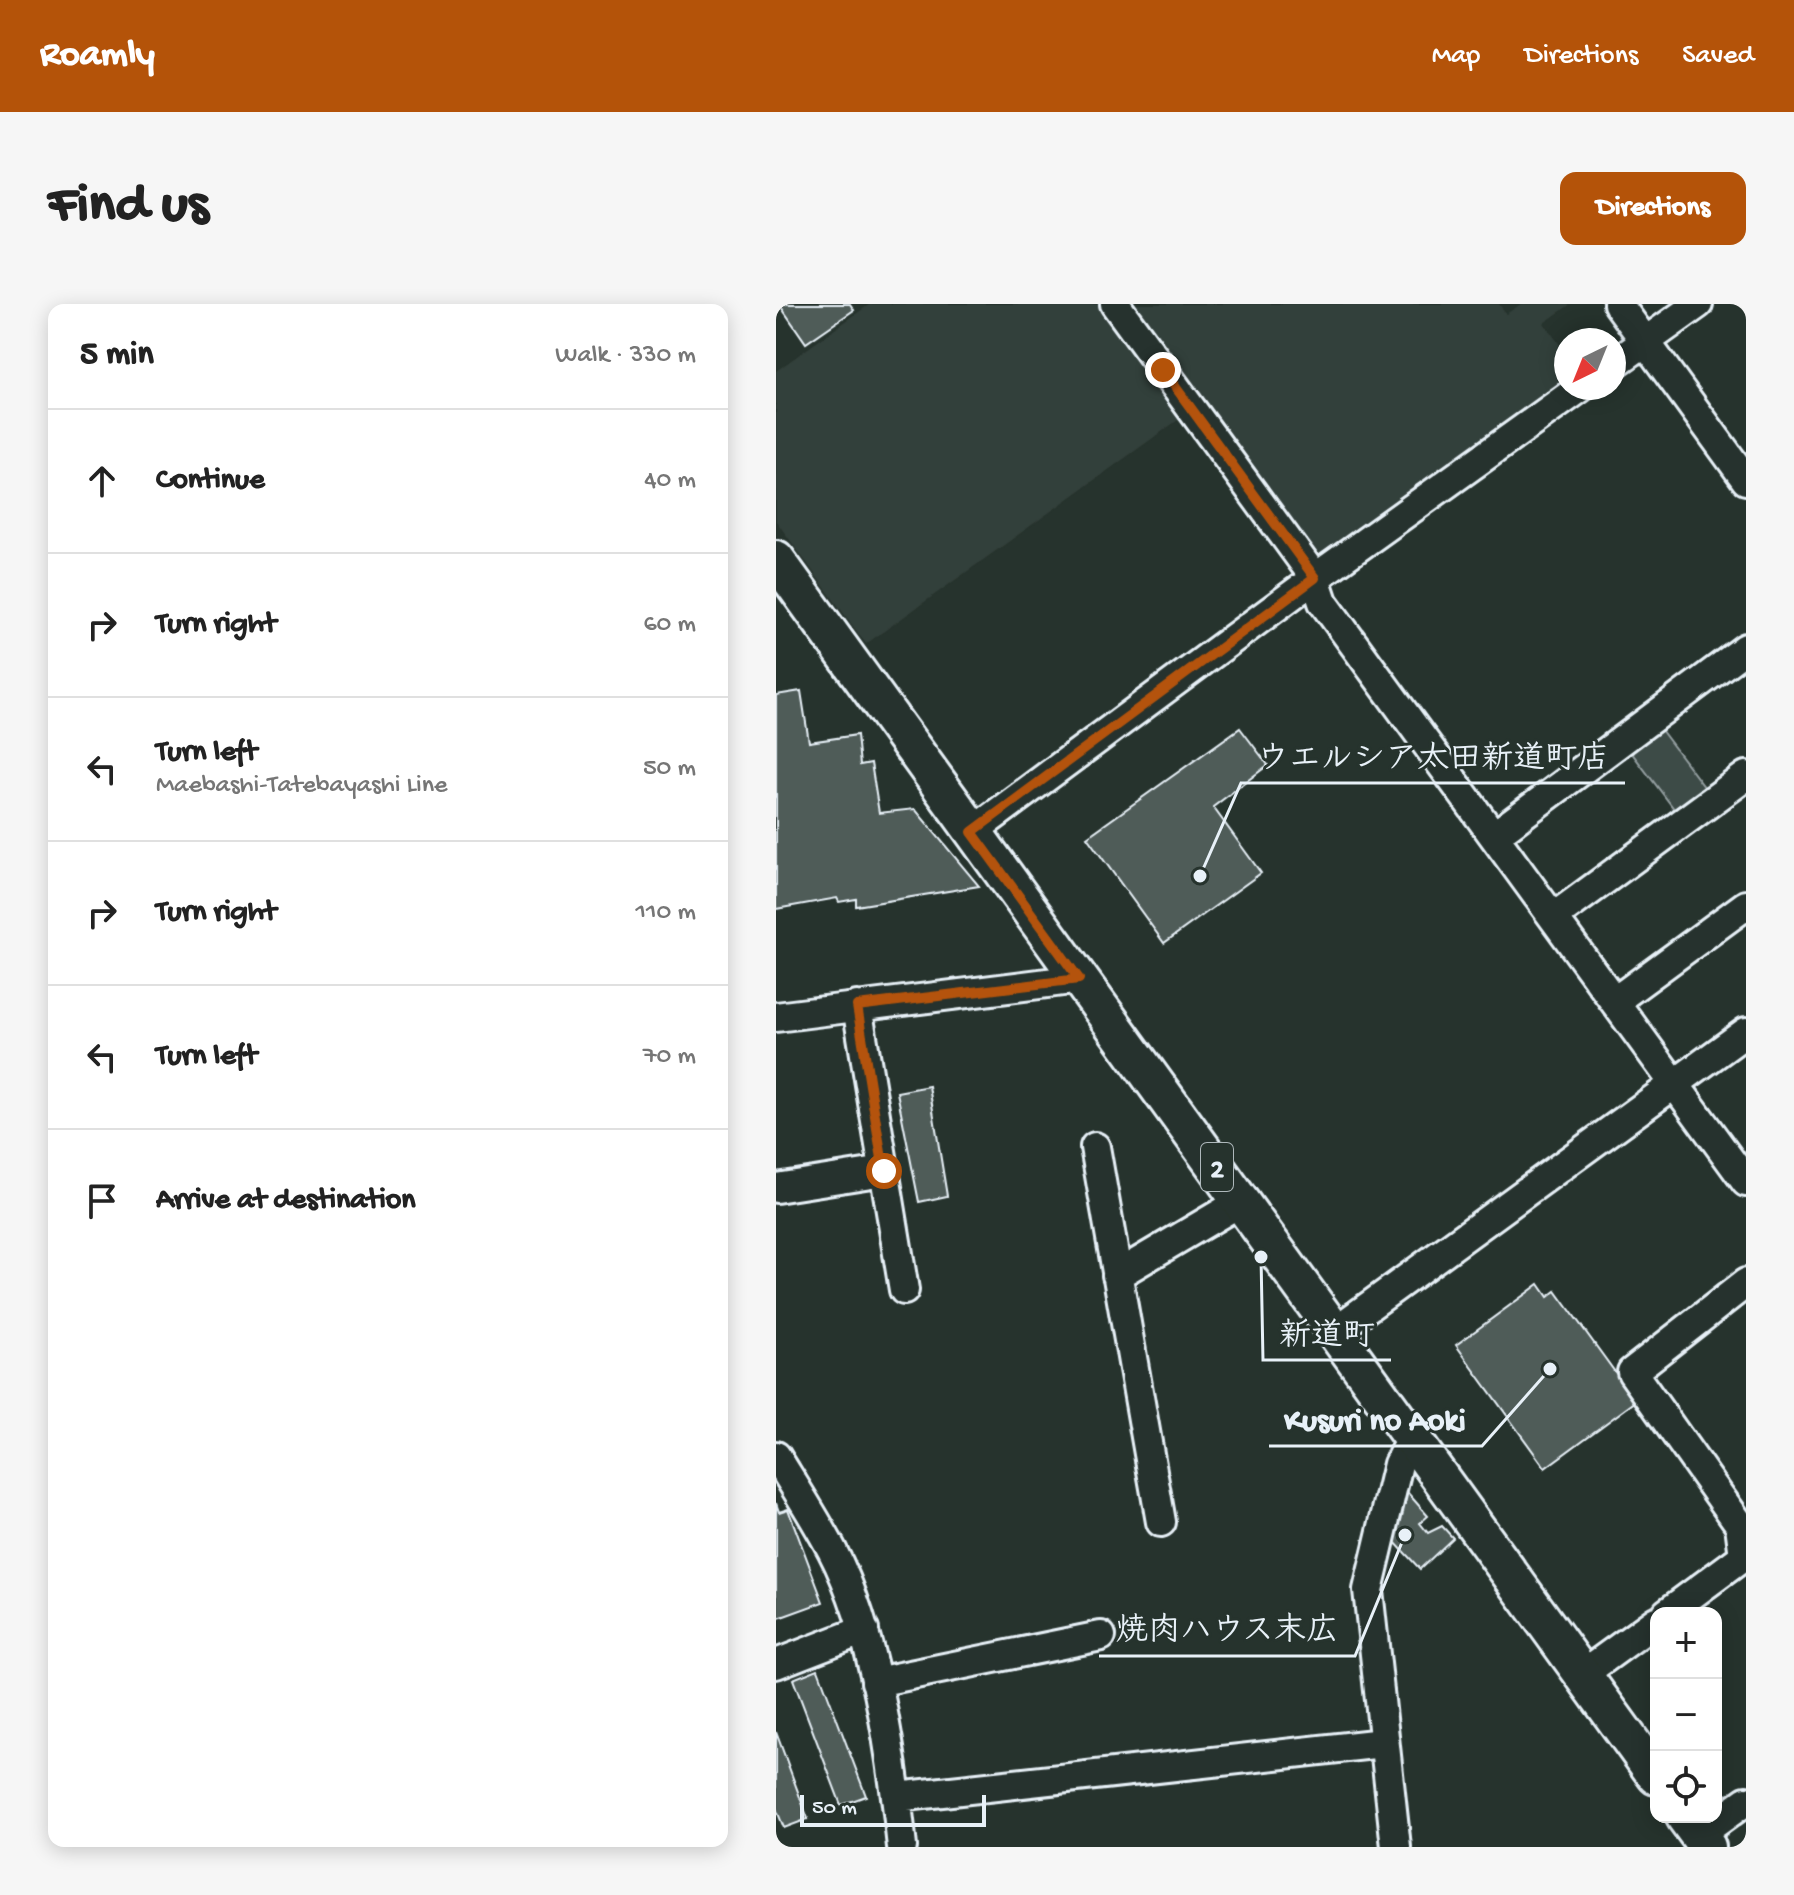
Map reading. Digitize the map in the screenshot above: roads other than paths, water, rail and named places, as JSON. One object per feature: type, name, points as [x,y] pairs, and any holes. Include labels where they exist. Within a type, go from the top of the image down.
[{"type":"main road","name":"2","points":[[776,559],[1650,1768]]},
{"type":"street","points":[[1115,304],[1315,578],[1323,602],[1746,1182]]},
{"type":"street","points":[[1618,304],[1746,480]]},
{"type":"street","points":[[1626,355],[1698,304]]},
{"type":"street","points":[[972,832],[1315,578],[1563,400]]},
{"type":"street","points":[[1495,835],[1746,648]]},
{"type":"street","points":[[1554,917],[1746,776]]},
{"type":"street","points":[[1615,1001],[1746,905]]},
{"type":"street","points":[[776,1017],[1079,979]]},
{"type":"street","points":[[857,1006],[904,1290]]},
{"type":"street","points":[[1335,1331],[1746,1032]]},
{"type":"street","points":[[1095,1147],[1161,1522]]},
{"type":"street","points":[[776,1188],[884,1171]]},
{"type":"street","points":[[1117,1275],[1242,1201]]},
{"type":"street","points":[[1675,1607],[1744,1556],[1740,1525],[1632,1372],[1746,1283]]},
{"type":"street","points":[[1396,1847],[1368,1590],[1398,1464],[1412,1437]]},
{"type":"street","points":[[776,1456],[834,1552],[864,1630],[897,1797],[902,1847]]},
{"type":"street","points":[[1583,1674],[1650,1625]]},
{"type":"street","points":[[776,1664],[864,1630]]},
{"type":"street","points":[[876,1682],[1101,1636]]},
{"type":"street","points":[[897,1797],[1383,1743]]},
{"type":"street","points":[[1697,1833],[1746,1801]]},
{"type":"place","name":"ウエルシア太田新道町店","points":[[1200,876]]},
{"type":"place","name":"新道町","points":[[1261,1257]]},
{"type":"place","name":"Kusuri no Aoki","points":[[1550,1369]]},
{"type":"place","name":"焼肉ハウス末広","points":[[1405,1535]]}]
